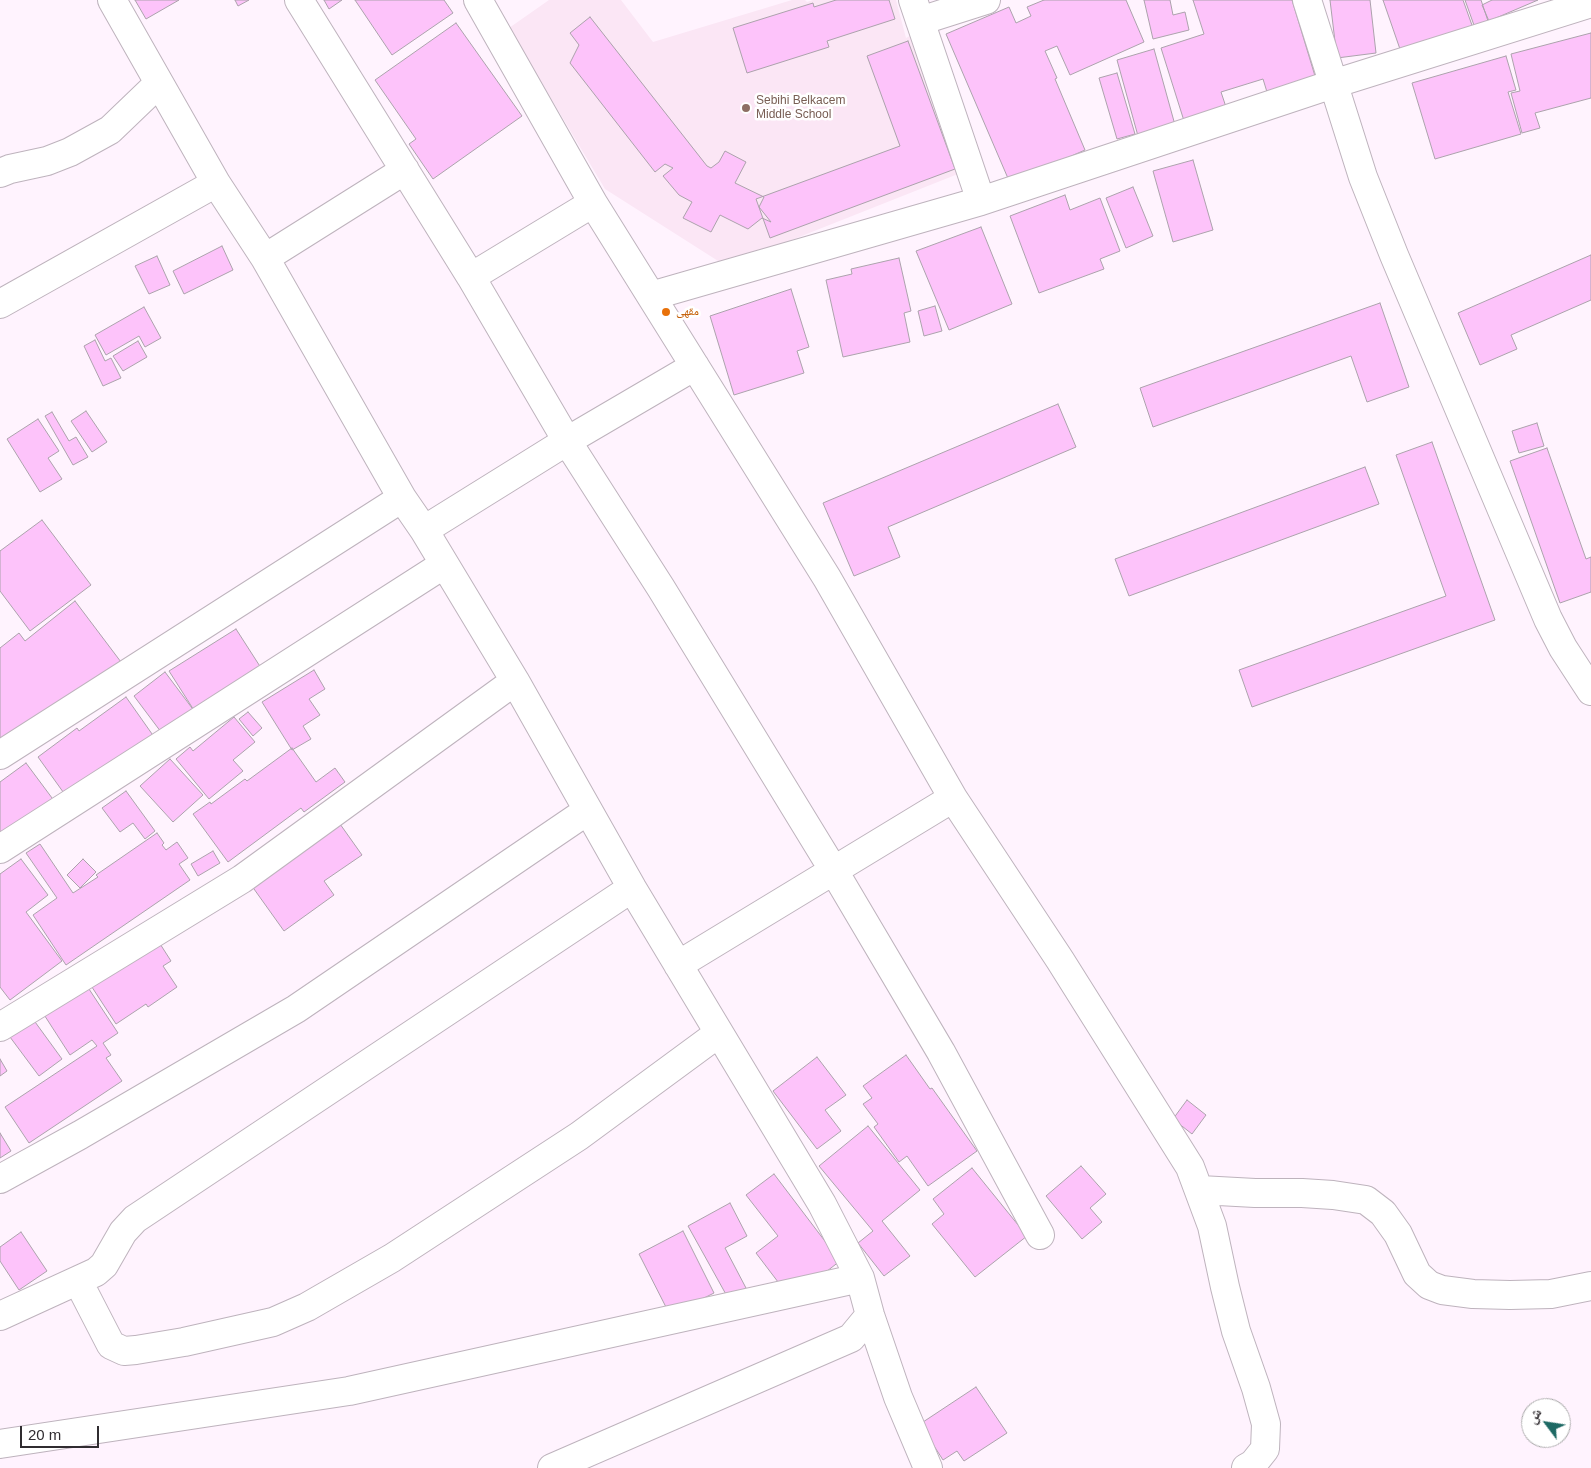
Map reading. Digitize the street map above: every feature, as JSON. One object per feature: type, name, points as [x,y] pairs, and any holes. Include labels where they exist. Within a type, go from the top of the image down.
[{"type":"street","points":[[112,0],[216,183],[264,258],[402,498],[424,530],[443,565],[515,682],[632,888],[822,1204],[860,1278],[870,1315],[898,1397],[928,1468]]},
{"type":"street","points":[[299,0],[405,170],[567,441],[661,588],[834,871],[941,1052],[1040,1235]]},
{"type":"street","points":[[478,0],[593,203],[827,578],[953,798],[1070,977],[1190,1167],[1212,1226],[1236,1331],[1256,1388],[1266,1424],[1265,1449],[1253,1464],[1246,1468]]},
{"type":"street","points":[[981,201],[916,10],[986,0]]},
{"type":"street","points":[[1307,0],[1363,178],[1548,619],[1563,648],[1591,691]]},
{"type":"street","points":[[651,296],[981,201],[1333,84],[1591,3]]},
{"type":"street","points":[[0,172],[47,161],[70,152],[110,130],[159,83]]},
{"type":"street","points":[[264,258],[405,170]]},
{"type":"street","points":[[0,304],[216,183]]},
{"type":"street","points":[[470,277],[593,203]]},
{"type":"street","points":[[424,530],[567,441],[695,366]]},
{"type":"street","points":[[0,755],[402,498]]},
{"type":"street","points":[[0,849],[443,565]]},
{"type":"street","points":[[0,1027],[242,879],[515,682]]},
{"type":"street","points":[[678,965],[953,798]]},
{"type":"street","points":[[0,1179],[80,1135],[296,1009],[587,810]]},
{"type":"street","points":[[0,1316],[96,1272],[104,1265],[123,1232],[135,1219],[632,888]]},
{"type":"street","points":[[78,1281],[111,1345],[124,1350],[136,1350],[194,1340],[273,1322],[307,1307],[392,1258],[579,1136],[719,1033]]},
{"type":"street","points":[[1200,1190],[1302,1193],[1366,1200],[1383,1213],[1398,1234],[1417,1274],[1428,1285],[1442,1290],[1510,1296],[1551,1294],[1591,1286]]},
{"type":"street","points":[[0,1444],[349,1390],[860,1278]]},
{"type":"street","points":[[552,1468],[586,1460],[851,1338],[870,1315]]},
{"type":"shaded area","name":"Sebihi Belkacem Middle School","points":[[549,0],[621,0],[653,42],[792,0],[805,0],[807,2],[813,0],[896,0],[906,38],[912,35],[958,174],[726,266],[605,189],[509,28]]},
{"type":"building","points":[[135,0],[179,0],[146,19]]},
{"type":"building","points":[[235,0],[249,0],[238,6]]},
{"type":"building","points":[[324,0],[342,0],[329,9]]},
{"type":"building","points":[[355,0],[444,0],[453,13],[392,55]]},
{"type":"building","points":[[836,0],[889,0],[895,19],[827,41],[829,47],[747,73],[733,28],[813,3],[814,7]]},
{"type":"building","points":[[1044,0],[1126,0],[1144,42],[1070,75],[1057,46],[1045,51],[1085,150],[1010,183],[946,34],[1009,7],[1016,23],[1031,16],[1027,7]]},
{"type":"building","points":[[1144,0],[1170,0],[1173,15],[1185,12],[1189,30],[1153,39]]},
{"type":"building","points":[[1193,0],[1292,0],[1315,76],[1267,92],[1263,79],[1221,92],[1227,110],[1185,124],[1161,48],[1204,34]]},
{"type":"building","points":[[1330,0],[1370,0],[1376,53],[1337,58]]},
{"type":"building","points":[[1383,0],[1463,0],[1473,28],[1401,52]]},
{"type":"building","points":[[1465,0],[1481,0],[1489,24],[1475,28]]},
{"type":"building","points":[[1492,0],[1538,0],[1489,21],[1482,5]]},
{"type":"building","points":[[590,17],[707,166],[711,168],[719,162],[725,151],[746,162],[735,183],[764,197],[759,207],[771,222],[762,218],[748,229],[720,215],[711,232],[683,218],[692,202],[679,195],[663,176],[673,168],[665,164],[655,172],[570,63],[579,45],[570,33]]},
{"type":"building","points":[[456,23],[522,116],[433,179],[409,144],[416,139],[375,80]]},
{"type":"building","points":[[1591,33],[1591,98],[1535,113],[1540,128],[1522,133],[1511,93],[1520,91],[1511,54]]},
{"type":"building","points":[[908,41],[955,169],[770,238],[756,199],[900,146],[867,56]]},
{"type":"building","points":[[1154,49],[1175,125],[1138,136],[1117,60]]},
{"type":"building","points":[[1506,56],[1516,90],[1508,92],[1521,134],[1435,159],[1412,83]]},
{"type":"building","points":[[1117,73],[1135,134],[1117,139],[1099,78]]},
{"type":"building","points":[[1193,160],[1213,230],[1173,242],[1153,171]]},
{"type":"building","points":[[1133,187],[1153,236],[1126,248],[1106,198]]},
{"type":"building","points":[[1065,195],[1070,210],[1100,198],[1120,251],[1100,259],[1104,269],[1039,293],[1010,216]]},
{"type":"building","points":[[981,227],[1012,304],[949,330],[916,251]]},
{"type":"building","points":[[222,246],[233,270],[184,294],[173,271]]},
{"type":"building","points":[[1591,255],[1591,300],[1511,335],[1517,349],[1480,365],[1458,313]]},
{"type":"building","points":[[157,256],[170,285],[149,294],[135,266]]},
{"type":"building","points":[[899,258],[911,311],[904,313],[910,342],[843,357],[826,280],[852,274],[851,269]]},
{"type":"building","points":[[791,289],[809,347],[797,351],[804,373],[734,395],[710,316]]},
{"type":"building","points":[[1380,303],[1409,387],[1367,402],[1351,356],[1153,427],[1140,388]]},
{"type":"building","points":[[935,306],[942,331],[924,336],[918,311]]},
{"type":"building","points":[[144,307],[161,338],[145,347],[139,336],[106,355],[95,335]]},
{"type":"building","points":[[95,340],[105,361],[111,358],[121,378],[103,386],[84,346]]},
{"type":"building","points":[[138,341],[147,357],[123,371],[113,356]]},
{"type":"building","points":[[1058,404],[1076,447],[888,527],[900,557],[854,576],[823,503]]},
{"type":"building","points":[[86,411],[107,442],[92,452],[71,421]]},
{"type":"building","points":[[52,412],[69,441],[76,437],[88,457],[73,465],[45,416]]},
{"type":"building","points":[[38,419],[59,451],[48,458],[62,479],[40,492],[7,439]]},
{"type":"building","points":[[1537,423],[1544,446],[1519,453],[1512,431]]},
{"type":"building","points":[[1432,442],[1495,620],[1252,707],[1239,670],[1446,596],[1396,455]]},
{"type":"building","points":[[1547,448],[1586,559],[1591,557],[1591,592],[1560,603],[1510,461]]},
{"type":"building","points":[[1365,467],[1379,504],[1129,596],[1115,559]]},
{"type":"building","points":[[42,520],[91,585],[30,631],[0,591],[0,551]]},
{"type":"building","points":[[75,601],[121,662],[0,745],[0,648],[19,633],[25,641]]},
{"type":"building","points":[[236,629],[263,671],[197,715],[169,671]]},
{"type":"building","points":[[314,670],[325,689],[309,699],[320,715],[303,726],[311,739],[292,750],[262,702]]},
{"type":"building","points":[[165,672],[195,712],[164,736],[134,696]]},
{"type":"building","points":[[126,697],[157,741],[71,803],[38,757],[77,728],[79,731]]},
{"type":"building","points":[[248,712],[262,728],[253,736],[239,719]]},
{"type":"building","points":[[234,717],[255,742],[233,760],[243,771],[209,799],[176,759],[190,747],[193,751]]},
{"type":"building","points":[[292,748],[316,782],[335,768],[345,782],[304,812],[301,808],[228,862],[193,814],[210,802],[211,804],[245,779],[247,781]]},
{"type":"building","points":[[170,759],[203,795],[173,822],[140,786]]},
{"type":"building","points":[[26,763],[58,806],[0,841],[0,782]]},
{"type":"building","points":[[126,791],[155,831],[145,839],[133,823],[120,832],[102,808]]},
{"type":"building","points":[[340,824],[362,855],[324,881],[334,895],[284,931],[249,882]]},
{"type":"building","points":[[157,833],[164,843],[162,845],[166,850],[177,842],[188,858],[179,864],[190,880],[66,965],[33,915],[57,898],[26,853],[40,844],[73,893],[98,877],[96,875]]},
{"type":"building","points":[[213,851],[220,863],[198,876],[191,864]]},
{"type":"building","points":[[21,859],[48,895],[26,912],[62,961],[10,1000],[0,987],[0,874]]},
{"type":"building","points":[[83,859],[96,872],[80,888],[67,875]]},
{"type":"building","points":[[155,936],[171,961],[163,966],[177,987],[148,1007],[146,1004],[116,1024],[88,981]]},
{"type":"building","points":[[87,986],[118,1033],[103,1043],[111,1055],[106,1058],[122,1081],[29,1143],[5,1107],[97,1046],[92,1040],[70,1055],[41,1010]]},
{"type":"building","points":[[30,1015],[62,1059],[39,1076],[7,1033]]},
{"type":"building","points":[[906,1055],[977,1151],[928,1186],[907,1156],[899,1162],[874,1127],[878,1124],[863,1104],[872,1098],[863,1086]]},
{"type":"building","points":[[817,1057],[846,1095],[825,1110],[841,1131],[817,1149],[773,1091]]},
{"type":"building","points":[[0,1059],[7,1071],[0,1076]]},
{"type":"building","points":[[1187,1100],[1206,1115],[1192,1134],[1173,1119]]},
{"type":"building","points":[[868,1126],[920,1190],[882,1221],[910,1256],[884,1276],[858,1243],[873,1231],[819,1166]]},
{"type":"building","points":[[0,1133],[11,1151],[0,1158]]},
{"type":"building","points":[[1081,1166],[1106,1194],[1090,1208],[1102,1222],[1082,1239],[1046,1196]]},
{"type":"building","points":[[972,1168],[1027,1236],[975,1277],[932,1224],[944,1214],[933,1199]]},
{"type":"building","points":[[774,1174],[840,1261],[791,1299],[756,1253],[778,1236],[746,1195]]},
{"type":"building","points":[[730,1203],[747,1236],[725,1248],[746,1288],[728,1298],[688,1226]]},
{"type":"building","points":[[683,1231],[714,1293],[670,1315],[639,1254]]},
{"type":"building","points":[[21,1232],[47,1271],[19,1290],[0,1261],[0,1247]]},
{"type":"building","points":[[976,1387],[1007,1433],[964,1461],[957,1451],[943,1460],[920,1424]]},
{"type":"place","name":"Sebihi Belkacem Middle School","points":[[746,108]]},
{"type":"place","name":"مقهى","points":[[666,312]]}]
